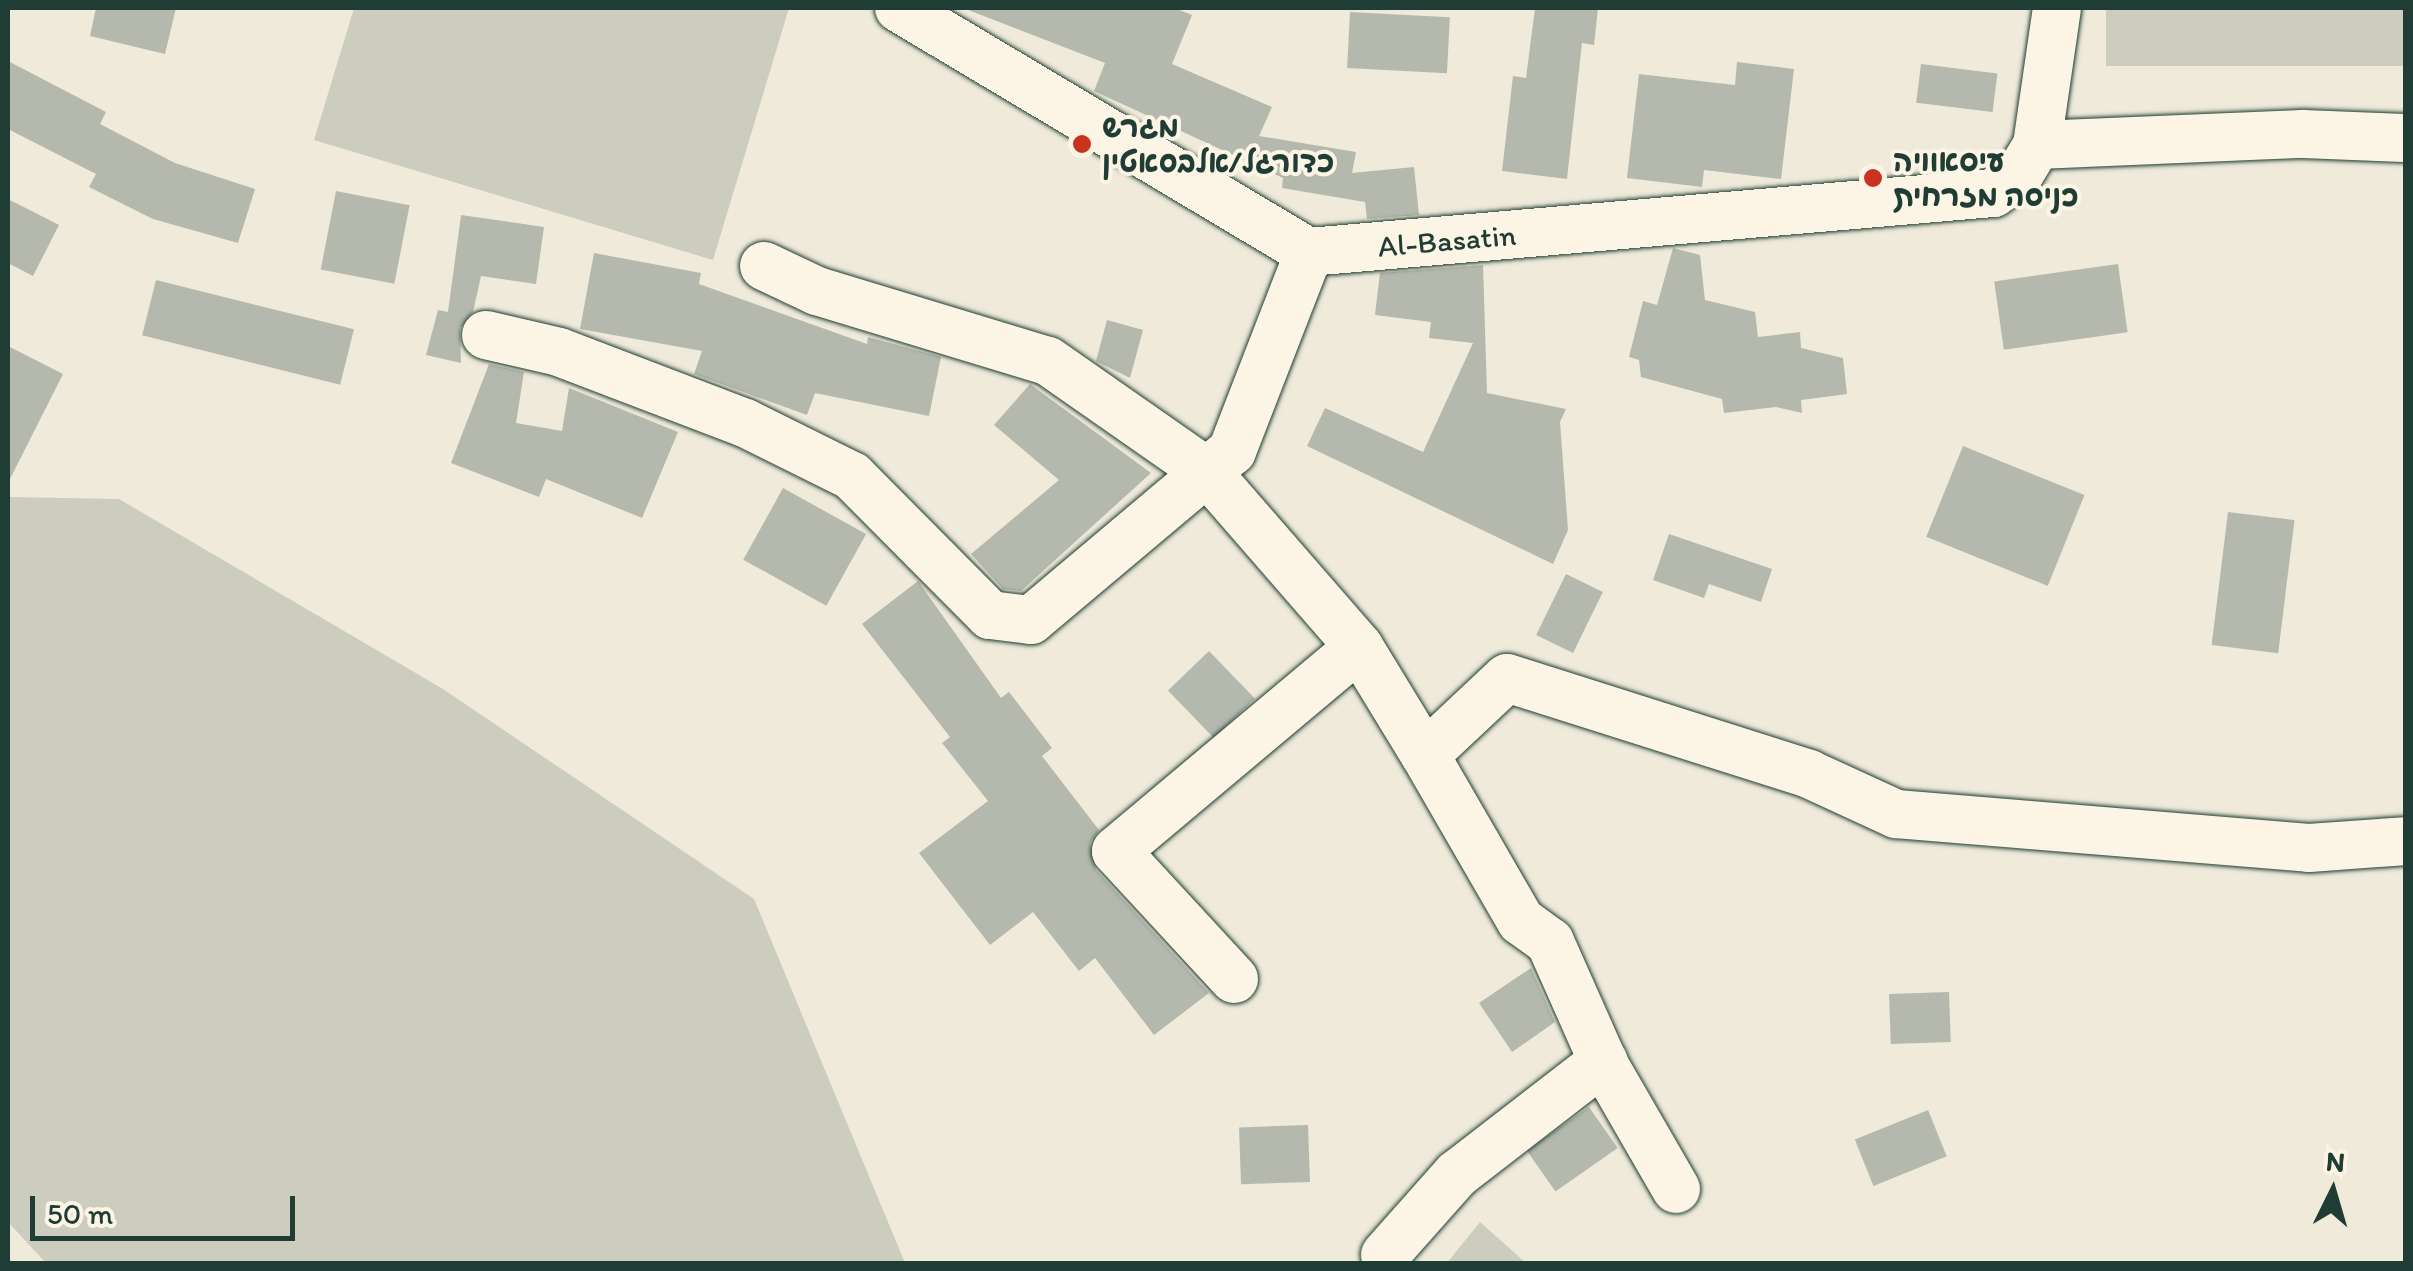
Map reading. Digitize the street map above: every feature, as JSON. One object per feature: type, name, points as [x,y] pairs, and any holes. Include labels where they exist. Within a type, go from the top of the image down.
[{"type":"street","points":[[486,335],[559,352],[708,409],[852,476],[990,615],[1031,620],[1232,451],[1310,252],[899,8]]},
{"type":"street","points":[[2057,8],[2037,145],[2303,134],[2405,138]]},
{"type":"street","name":"Al-Basatin","points":[[1310,252],[1993,194],[2019,175],[2037,145]]},
{"type":"street","points":[[764,266],[817,291],[1048,361],[1208,472],[1359,646],[1521,922],[1550,942],[1603,1061],[1676,1189]]},
{"type":"street","points":[[1234,979],[1116,850],[1359,646]]},
{"type":"street","points":[[1424,755],[1507,678],[1809,774],[1896,814],[2309,848],[2406,841]]},
{"type":"street","points":[[1385,1255],[1457,1174],[1603,1061]]},
{"type":"shaded area","points":[[354,8],[789,8],[713,260],[314,140]]},
{"type":"shaded area","points":[[2106,8],[2405,8],[2405,66],[2106,66]]},
{"type":"shaded area","points":[[8,497],[119,499],[443,689],[754,899],[905,1263],[46,1263],[8,1222]]},
{"type":"shaded area","points":[[1480,1222],[1526,1263],[1447,1263]]},
{"type":"building","points":[[96,8],[176,8],[165,54],[90,36]]},
{"type":"building","points":[[963,8],[1174,8],[1192,15],[1172,64],[1272,107],[1259,136],[1356,152],[1352,173],[1414,167],[1419,215],[1367,219],[1365,202],[1282,188],[1283,178],[1094,91],[1105,63]]},
{"type":"building","points":[[1535,8],[1598,8],[1594,45],[1582,43],[1567,179],[1502,171],[1513,76],[1526,78]]},
{"type":"building","points":[[1350,12],[1450,17],[1447,73],[1347,68]]},
{"type":"building","points":[[8,61],[106,112],[100,124],[175,163],[255,189],[238,243],[153,219],[89,187],[96,174],[8,129]]},
{"type":"building","points":[[1737,62],[1794,69],[1781,179],[1704,170],[1702,187],[1627,178],[1639,74],[1735,85]]},
{"type":"building","points":[[1921,64],[1997,73],[1993,112],[1916,103]]},
{"type":"building","points":[[336,191],[410,205],[394,284],[321,270]]},
{"type":"building","points":[[8,199],[59,225],[33,276],[8,263]]},
{"type":"building","points":[[461,215],[544,227],[536,284],[481,276],[473,312],[460,328],[461,363],[426,355],[438,310],[448,312]]},
{"type":"building","points":[[1673,248],[1700,255],[1705,300],[1755,312],[1758,337],[1800,332],[1801,348],[1843,358],[1847,394],[1801,400],[1802,413],[1776,407],[1724,413],[1722,399],[1641,377],[1639,360],[1629,357],[1643,301],[1657,305]]},
{"type":"building","points":[[594,253],[701,273],[699,284],[867,344],[868,337],[941,357],[929,416],[815,393],[807,415],[694,374],[702,351],[580,329]]},
{"type":"building","points":[[2118,264],[2128,332],[2004,350],[1994,281]]},
{"type":"building","points":[[1483,265],[1487,393],[1566,409],[1560,422],[1568,530],[1553,564],[1307,446],[1325,408],[1423,452],[1473,343],[1429,338],[1431,322],[1375,315],[1380,273]]},
{"type":"building","points":[[156,280],[354,329],[340,385],[142,335]]},
{"type":"building","points":[[1107,320],[1143,330],[1130,378],[1096,361]]},
{"type":"building","points":[[8,346],[63,374],[8,483]]},
{"type":"building","points":[[489,364],[524,372],[516,423],[562,431],[569,388],[678,432],[642,518],[546,479],[539,497],[451,463]]},
{"type":"building","points":[[1030,384],[1151,473],[1021,591],[1003,589],[971,554],[1059,480],[994,425]]},
{"type":"building","points":[[1963,446],[2084,495],[2048,586],[1926,537]]},
{"type":"building","points":[[783,488],[866,534],[826,606],[743,560]]},
{"type":"building","points":[[2228,512],[2295,520],[2278,653],[2212,645]]},
{"type":"building","points":[[1669,534],[1772,569],[1761,602],[1709,584],[1704,598],[1653,580]]},
{"type":"building","points":[[1566,574],[1603,592],[1573,653],[1536,635]]},
{"type":"building","points":[[918,581],[1001,698],[1009,692],[1052,748],[1042,756],[1099,830],[1090,843],[1096,870],[1209,993],[1154,1035],[1095,958],[1079,971],[1033,912],[990,945],[919,853],[988,801],[942,743],[950,737],[862,624]]},
{"type":"building","points":[[1209,651],[1255,698],[1214,738],[1168,691]]},
{"type":"building","points":[[1531,968],[1555,1022],[1512,1052],[1479,1003]]},
{"type":"building","points":[[1949,992],[1951,1042],[1891,1044],[1889,994]]},
{"type":"building","points":[[1589,1107],[1618,1148],[1555,1192],[1527,1151]]},
{"type":"building","points":[[1928,1110],[1947,1156],[1873,1186],[1855,1140]]},
{"type":"building","points":[[1308,1125],[1310,1182],[1241,1184],[1239,1127]]},
{"type":"place","name":"מגרש כדורגל/אלבסאטין","points":[[1082,144]]},
{"type":"place","name":"עיסאוויה כניסה מזרחית","points":[[1873,178]]}]
